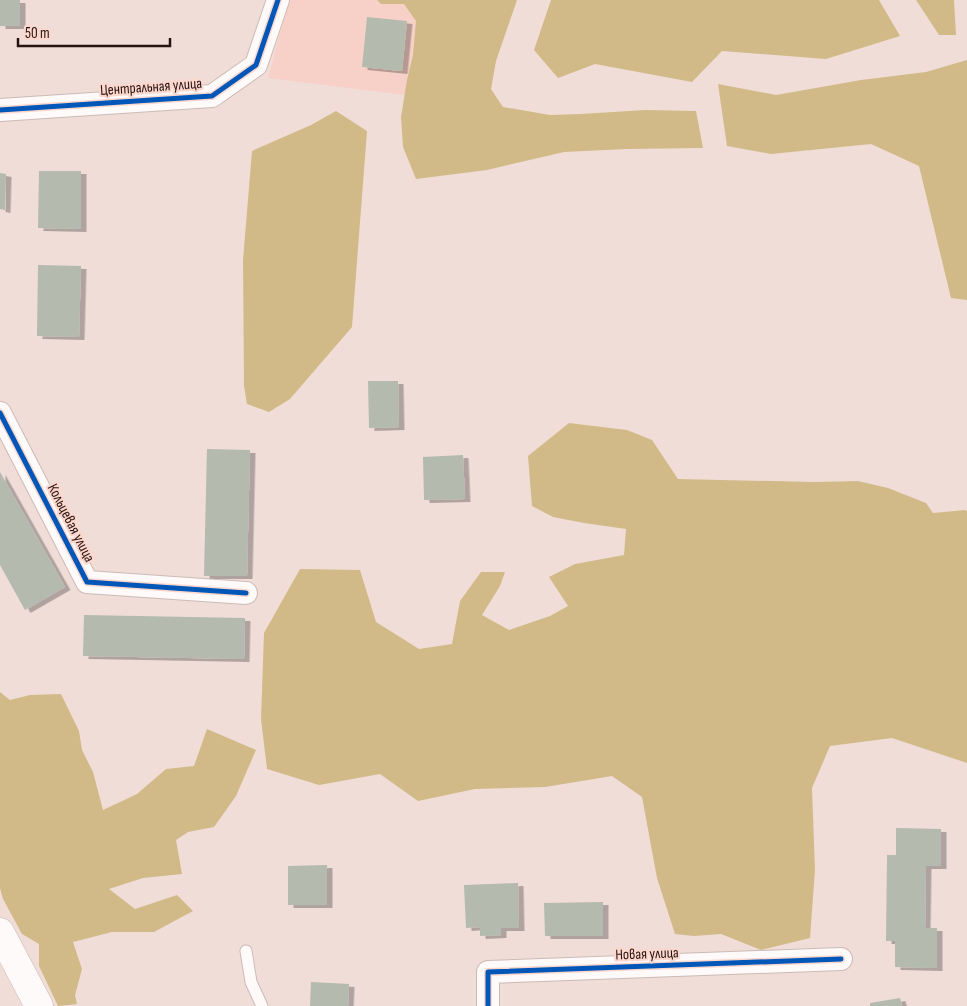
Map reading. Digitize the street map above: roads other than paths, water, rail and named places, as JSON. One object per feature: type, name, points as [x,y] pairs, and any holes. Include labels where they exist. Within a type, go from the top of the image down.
[{"type":"main road","points":[[0,932],[39,1006]]},
{"type":"street","name":"Центральная улица","points":[[0,110],[212,96],[256,65],[278,0]]},
{"type":"street","name":"Кольцевая улица","points":[[0,413],[87,582],[246,593]]},
{"type":"street","name":"Новая улица","points":[[488,1006],[488,972],[841,960]]},
{"type":"lane","points":[[246,951],[251,982],[262,1006]]}]
